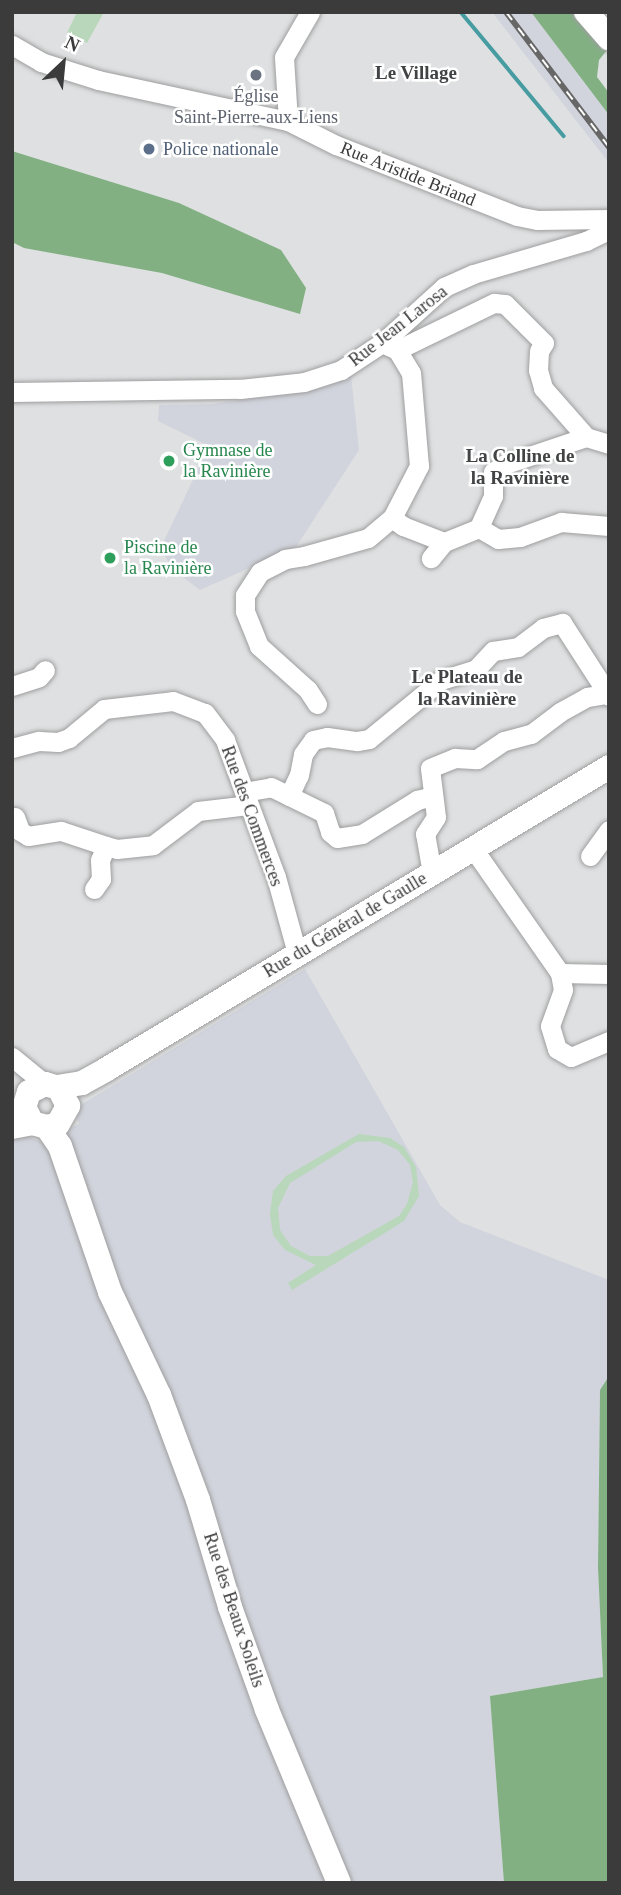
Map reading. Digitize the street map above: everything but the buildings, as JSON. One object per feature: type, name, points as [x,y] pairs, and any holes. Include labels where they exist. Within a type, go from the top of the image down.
[{"type":"main road","points":[[586,12],[609,38]]},
{"type":"main road","name":"Rue du Général de Gaulle","points":[[39,1110],[609,767]]},
{"type":"main road","name":"Rue des Beaux Soleils","points":[[39,1110],[60,1146],[110,1292],[134,1336],[198,1500],[230,1607],[267,1710],[339,1883]]},
{"type":"street","points":[[288,121],[284,57],[310,12]]},
{"type":"street","name":"Rue Aristide Briand","points":[[12,45],[41,62],[98,80],[288,121],[359,154],[517,216],[537,220],[609,219]]},
{"type":"street","name":"Rue Jean Larosa","points":[[12,392],[240,389],[304,382],[341,370],[390,346],[444,287],[474,274],[586,241],[609,230]]},
{"type":"street","points":[[317,704],[308,690],[259,646],[245,611],[245,595],[250,582],[285,559],[368,538],[392,518],[419,466],[411,373],[390,346],[494,303],[505,304],[544,344],[539,351],[538,370],[543,388],[586,437]]},
{"type":"street","points":[[431,558],[444,542],[479,528],[493,496],[493,472],[503,465],[586,437],[609,443]]},
{"type":"street","points":[[392,518],[403,526],[444,542]]},
{"type":"street","points":[[479,528],[498,539],[520,537],[561,523],[609,526]]},
{"type":"street","points":[[289,796],[299,775],[303,754],[313,740],[327,737],[357,741],[369,739],[441,680],[477,669],[493,651],[518,647],[543,628],[562,623],[608,695],[587,697],[560,712],[531,734],[504,741],[477,759],[455,758],[430,768],[436,817],[425,834],[432,873]]},
{"type":"street","points":[[12,686],[39,677],[45,670]]},
{"type":"street","name":"Rue des Commerces","points":[[12,748],[39,741],[58,742],[69,738],[104,709],[173,701],[205,713],[225,740],[276,877],[297,953]]},
{"type":"street","points":[[15,817],[20,831],[28,836],[61,831],[117,849],[152,845],[198,811],[246,798],[271,787],[324,813],[330,832],[337,838],[362,834],[417,800],[433,796]]},
{"type":"street","points":[[590,856],[609,830]]},
{"type":"street","points":[[94,889],[102,879],[100,860],[106,846]]},
{"type":"street","points":[[472,847],[560,973],[563,990],[550,1026],[557,1049],[571,1057],[609,1041]]},
{"type":"street","points":[[560,973],[609,974]]},
{"type":"street","points":[[15,1060],[39,1110]]},
{"type":"shaded area","points":[[492,12],[531,12],[609,115],[609,163]]},
{"type":"shaded area","points":[[351,375],[359,450],[296,547],[200,590],[171,568],[161,547],[209,446],[158,421],[159,405],[212,404],[272,395]]},
{"type":"shaded area","points":[[305,969],[440,1205],[460,1222],[609,1280],[609,1376],[600,1391],[598,1568],[603,1677],[490,1696],[504,1883],[12,1883],[12,1111],[29,1137],[41,1142],[79,1124],[74,1109]]},
{"type":"green space","points":[[77,12],[104,12],[87,43],[67,33]]},
{"type":"green space","points":[[531,12],[574,12],[607,50],[599,60],[597,77],[609,93],[609,115]]},
{"type":"green space","points":[[12,151],[179,203],[281,250],[306,288],[300,314],[162,273],[24,248],[12,242]]},
{"type":"green space","points":[[359,1134],[390,1138],[404,1147],[416,1167],[419,1196],[404,1221],[292,1290],[288,1283],[316,1265],[285,1250],[273,1235],[270,1214],[273,1191],[286,1176]],"holes":[[[378,1141],[398,1150],[410,1165],[413,1182],[407,1204],[399,1216],[328,1256],[310,1256],[291,1246],[280,1230],[278,1208],[290,1183],[356,1142]]]},
{"type":"green space","points":[[609,1376],[609,1883],[504,1883],[490,1696],[603,1677],[598,1568],[600,1390]]},
{"type":"waterway","points":[[461,12],[564,136]]},
{"type":"railway","points":[[506,12],[609,147]]},
{"type":"place","name":"Église Saint-Pierre-aux-Liens","points":[[256,75]]},
{"type":"place","name":"Police nationale","points":[[149,149]]},
{"type":"place","name":"Gymnase de la Ravinière","points":[[169,461]]},
{"type":"place","name":"Piscine de la Ravinière","points":[[110,558]]},
{"type":"district","name":"Le Village","points":[[416,73]]},
{"type":"district","name":"La Colline de la Ravinière","points":[[520,467]]},
{"type":"district","name":"Le Plateau de la Ravinière","points":[[467,688]]}]
